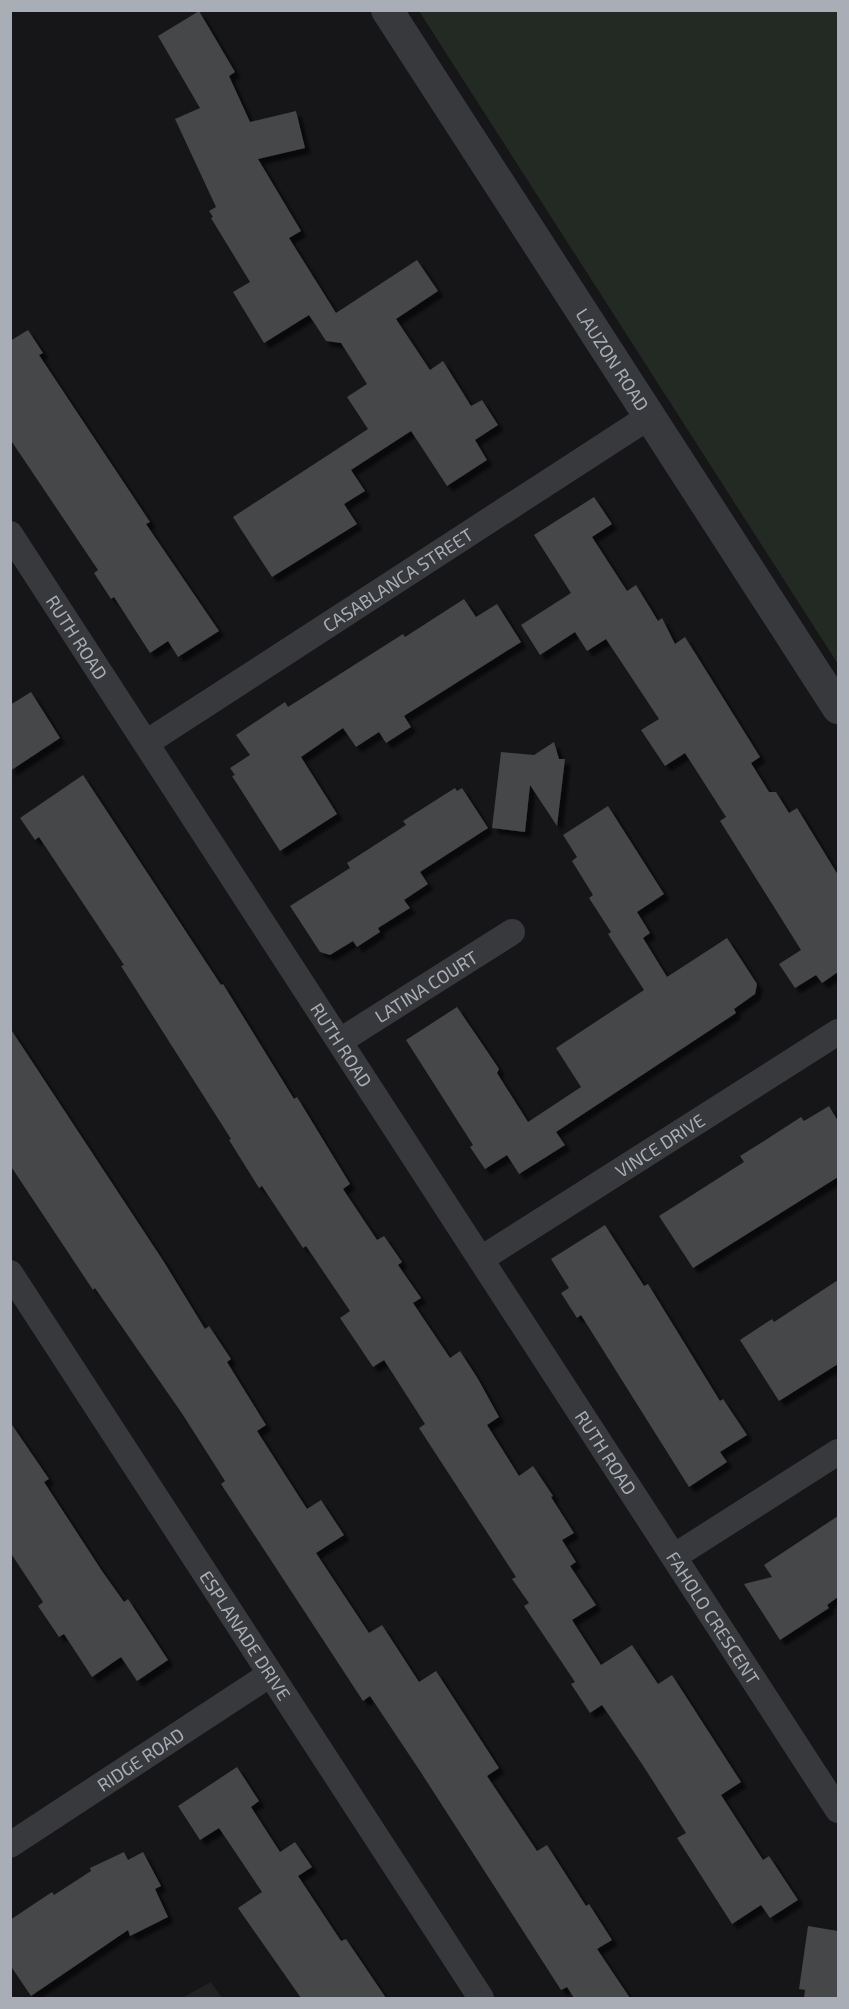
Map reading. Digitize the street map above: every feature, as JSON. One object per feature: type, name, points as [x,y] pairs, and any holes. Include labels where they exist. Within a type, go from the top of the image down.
[{"type":"street","name":"LAUZON ROAD","points":[[387,10],[838,708]]},
{"type":"street","name":"CASABLANCA STREET","points":[[146,743],[650,416]]},
{"type":"street","name":"RUTH ROAD","points":[[10,534],[675,1556]]},
{"type":"street","name":"LATINA COURT","points":[[340,1041],[512,932]]},
{"type":"street","name":"VINCE DRIVE","points":[[481,1259],[838,1032]]},
{"type":"street","name":"ESPLANADE DRIVE","points":[[10,1273],[481,1998]]},
{"type":"street","name":"FAHOLO CRESCENT","points":[[838,1452],[675,1556],[838,1810]]},
{"type":"street","name":"RIDGE ROAD","points":[[10,1845],[269,1674]]},
{"type":"shaded area","points":[[419,11],[838,11],[838,664]]},
{"type":"shaded area","points":[[211,1982],[222,1998],[182,1998]]},
{"type":"building","points":[[199,11],[235,72],[229,76],[250,122],[296,111],[305,148],[258,159],[301,231],[289,238],[336,313],[417,260],[438,291],[396,319],[430,370],[443,361],[471,406],[482,400],[498,425],[475,440],[487,460],[447,486],[411,431],[351,470],[365,491],[344,504],[357,524],[272,577],[233,517],[368,429],[347,397],[367,384],[341,343],[326,341],[309,315],[264,343],[233,292],[250,282],[211,218],[213,217],[209,211],[216,207],[175,119],[200,108],[158,36]]},
{"type":"building","points":[[28,330],[43,353],[39,355],[150,522],[146,524],[219,631],[178,657],[168,641],[150,653],[114,597],[111,599],[94,573],[98,570],[10,439],[10,341]]},
{"type":"building","points":[[594,497],[612,524],[592,537],[627,591],[636,585],[658,621],[662,618],[675,644],[685,637],[760,757],[751,763],[769,792],[776,792],[789,813],[797,808],[838,875],[838,972],[822,983],[816,975],[795,988],[779,964],[801,950],[720,821],[726,817],[685,753],[665,766],[641,730],[659,719],[606,639],[587,651],[575,632],[540,655],[521,625],[571,593],[534,535]]},
{"type":"building","points":[[464,599],[476,617],[497,604],[521,642],[404,716],[411,727],[386,743],[379,732],[356,747],[343,728],[301,757],[337,814],[280,851],[232,776],[235,775],[230,768],[250,755],[236,735],[285,702],[288,707],[403,634],[405,637]]},
{"type":"building","points":[[31,692],[60,738],[10,771],[10,705]]},
{"type":"building","points":[[554,742],[559,759],[565,759],[557,826],[530,785],[525,832],[492,828],[501,752],[534,755]]},
{"type":"building","points":[[83,775],[221,985],[223,984],[294,1099],[297,1097],[350,1184],[343,1189],[377,1240],[384,1236],[402,1262],[398,1265],[421,1298],[413,1303],[450,1358],[460,1351],[478,1379],[499,1417],[487,1425],[519,1476],[533,1466],[553,1496],[551,1497],[574,1533],[562,1540],[576,1562],[570,1566],[596,1605],[572,1620],[601,1665],[632,1645],[658,1684],[672,1675],[741,1782],[721,1795],[763,1860],[769,1856],[798,1900],[770,1918],[761,1905],[732,1924],[677,1838],[686,1833],[642,1764],[602,1705],[590,1713],[571,1684],[575,1682],[524,1606],[529,1603],[512,1579],[516,1577],[419,1428],[425,1424],[384,1360],[373,1367],[340,1318],[350,1311],[306,1246],[303,1248],[262,1186],[259,1188],[229,1140],[231,1139],[121,966],[124,965],[39,837],[35,840],[20,818]]},
{"type":"building","points":[[455,788],[457,791],[462,788],[488,828],[420,872],[428,884],[404,900],[410,908],[378,928],[380,932],[357,947],[353,941],[330,955],[320,952],[290,906],[350,868],[347,863],[406,825],[403,821]]},
{"type":"building","points":[[608,806],[664,894],[637,912],[650,933],[643,938],[667,977],[727,938],[757,984],[755,994],[734,1009],[736,1013],[556,1132],[565,1145],[519,1174],[507,1155],[485,1169],[470,1147],[473,1145],[406,1040],[457,1007],[499,1069],[497,1073],[528,1122],[581,1087],[556,1048],[644,990],[608,934],[611,932],[589,898],[593,895],[572,861],[577,857],[563,835]]},
{"type":"building","points":[[10,1028],[164,1262],[205,1329],[209,1326],[231,1359],[227,1362],[266,1425],[257,1431],[307,1509],[321,1500],[344,1535],[316,1553],[369,1633],[382,1625],[419,1682],[436,1671],[499,1768],[487,1776],[537,1851],[547,1845],[586,1906],[589,1904],[612,1940],[597,1949],[630,1998],[574,1998],[567,1987],[561,1990],[370,1696],[363,1701],[221,1484],[225,1481],[183,1415],[95,1288],[93,1290],[10,1165]]},
{"type":"building","points":[[829,1106],[838,1121],[838,1177],[693,1268],[659,1216],[744,1162],[740,1156],[801,1117],[804,1121]]},
{"type":"building","points":[[605,1225],[644,1286],[648,1284],[720,1401],[723,1399],[747,1435],[720,1452],[727,1462],[689,1487],[581,1315],[577,1318],[561,1293],[569,1288],[551,1259]]},
{"type":"building","points":[[838,1280],[838,1364],[779,1401],[740,1340],[772,1319],[774,1322]]},
{"type":"building","points":[[10,1422],[49,1479],[44,1482],[102,1571],[124,1602],[128,1599],[168,1660],[137,1681],[121,1657],[92,1677],[64,1634],[59,1637],[38,1606],[43,1602],[10,1552]]},
{"type":"building","points":[[838,1516],[838,1597],[827,1605],[829,1608],[780,1640],[744,1584],[772,1577],[764,1565]]},
{"type":"building","points":[[237,1767],[259,1801],[251,1807],[280,1852],[295,1842],[312,1867],[298,1876],[341,1941],[346,1939],[386,1998],[301,1998],[238,1908],[262,1892],[219,1828],[200,1840],[178,1806]]},
{"type":"building","points":[[124,1852],[128,1860],[143,1852],[161,1886],[155,1889],[168,1917],[130,1936],[128,1930],[31,1996],[10,1965],[10,1920],[52,1892],[54,1895],[91,1871],[90,1868]]},
{"type":"building","points":[[808,1926],[838,1931],[838,1998],[804,1998],[805,1990],[799,1989]]}]
